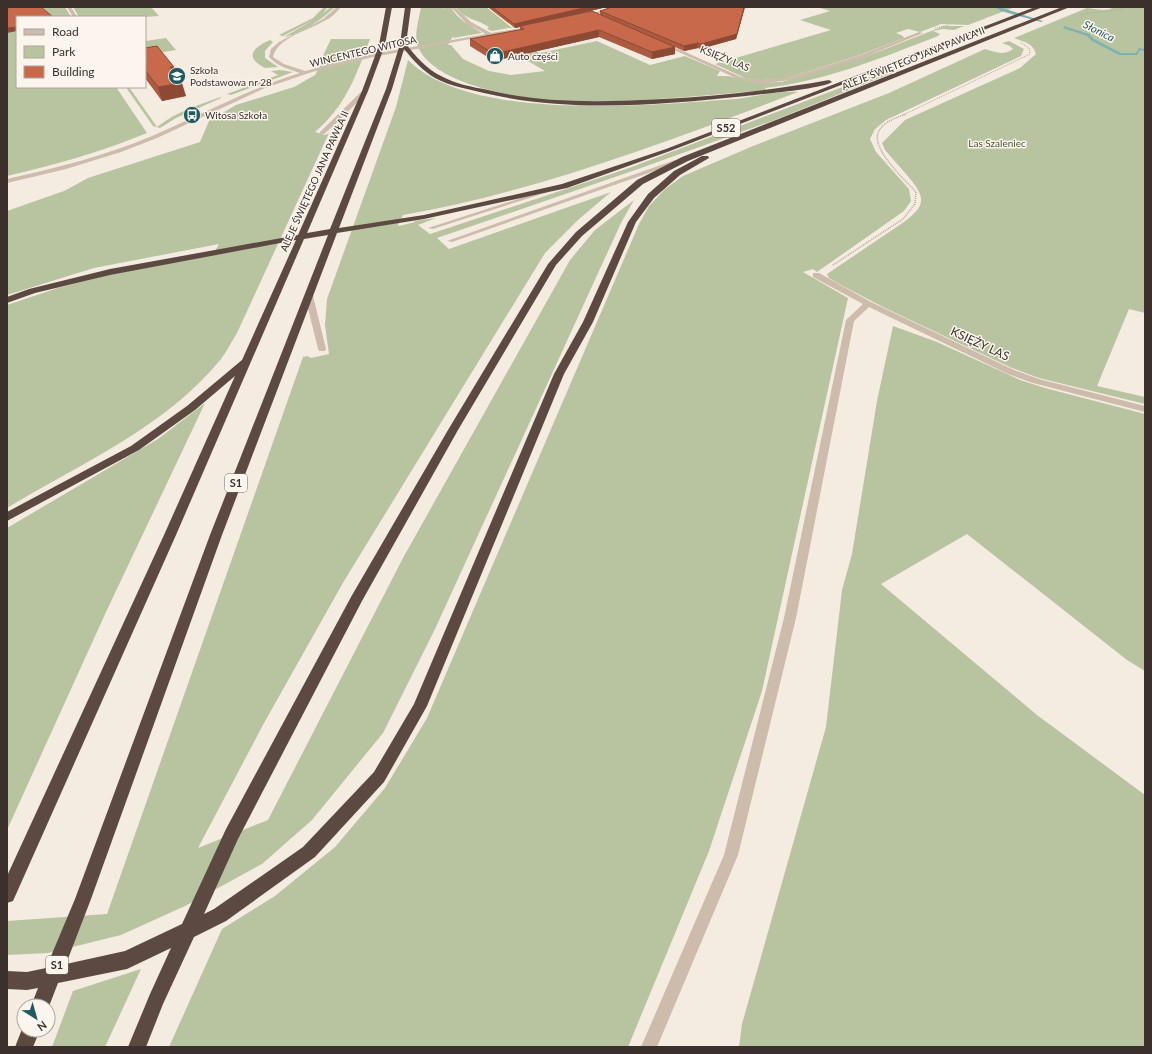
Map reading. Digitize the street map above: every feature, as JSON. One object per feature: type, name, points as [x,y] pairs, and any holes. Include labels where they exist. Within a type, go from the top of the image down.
[{"type":"highway","name":"ALEJE ŚWIĘTEGO JANA PAWŁA II","points":[[7,895],[170,535],[365,91],[382,45],[389,7]]},
{"type":"highway","name":"S1","points":[[43,998],[73,924],[216,535],[389,89],[403,44],[408,7]]},
{"type":"highway","name":"ALEJE ŚWIĘTEGO JANA PAWŁA II","points":[[886,66],[1040,7]]},
{"type":"highway","name":"ALEJE ŚWIĘTEGO JANA PAWŁA II","points":[[765,128],[1067,7]]},
{"type":"highway","points":[[403,44],[418,63],[437,76],[460,86],[510,98],[553,103],[629,103],[738,96],[811,86],[886,66]]},
{"type":"highway","name":"S52","points":[[564,186],[668,150],[886,66]]},
{"type":"highway","points":[[7,980],[28,981],[127,960],[220,915],[309,852],[379,777],[420,706],[559,374],[588,322],[632,222],[651,196],[677,173],[765,128]]},
{"type":"highway","name":"S52","points":[[685,159],[765,128]]},
{"type":"highway","points":[[138,1047],[156,1000],[232,834],[356,600],[453,430],[552,264],[579,234],[609,206],[640,182],[685,159]]},
{"type":"highway","points":[[7,300],[32,291],[110,272],[182,257],[379,225],[466,209],[564,186]]},
{"type":"highway","points":[[7,517],[135,448],[191,408],[247,359]]},
{"type":"street","points":[[69,7],[74,16]]},
{"type":"street","points":[[305,73],[286,67],[275,60],[272,57],[273,49],[282,42],[326,19],[339,7]]},
{"type":"street","points":[[453,7],[469,23],[492,34]]},
{"type":"street","points":[[581,17],[619,7]]},
{"type":"street","points":[[588,10],[603,18]]},
{"type":"street","name":"WINCENTEGO WITOSA","points":[[7,181],[80,162],[134,145],[243,95],[318,69],[376,55],[538,26]]},
{"type":"street","name":"KSIĘŻY LAS","points":[[657,42],[734,76],[748,80],[769,82],[788,80],[842,63],[921,33]]},
{"type":"street","points":[[322,133],[365,91]]},
{"type":"street","points":[[450,241],[685,159]]},
{"type":"street","points":[[431,228],[564,186]]},
{"type":"street","name":"KSIĘŻY LAS","points":[[816,275],[868,304],[1011,372],[1036,381],[1145,409]]},
{"type":"street","points":[[309,296],[322,349]]},
{"type":"street","points":[[649,1047],[731,855],[790,618],[850,320],[868,304]]},
{"type":"path","points":[[1076,14],[1118,10],[1126,7]]},
{"type":"path","points":[[921,33],[940,25],[951,24]]},
{"type":"path","points":[[816,275],[844,259],[903,219],[913,210],[916,203],[916,192],[884,156],[879,147],[877,140],[878,132],[882,127],[887,122],[914,111],[1030,54],[1029,48],[1018,41]]},
{"type":"green space","points":[[7,7],[65,7],[70,16],[16,16],[16,88],[117,88],[147,133],[78,158],[7,176]]},
{"type":"green space","points":[[73,7],[151,7],[159,16],[146,17],[78,16]]},
{"type":"green space","points":[[324,7],[328,7],[323,13],[331,7],[335,7],[304,30],[284,37],[315,19],[283,36],[279,35],[313,18]]},
{"type":"green space","points":[[421,7],[443,7],[444,10],[444,7],[451,7],[461,19],[482,33],[453,38],[453,36],[448,45],[451,45],[463,59],[489,71],[511,75],[545,71],[494,41],[509,37],[540,53],[597,41],[650,65],[685,56],[720,71],[717,76],[728,76],[757,83],[782,82],[875,53],[944,26],[964,26],[954,30],[943,29],[933,31],[940,34],[853,68],[788,85],[765,88],[766,90],[639,100],[562,101],[506,94],[464,82],[446,74],[431,63],[420,51],[416,41]]},
{"type":"green space","points":[[456,7],[486,7],[511,27],[532,24],[492,31],[487,29],[489,27],[484,24],[464,15]]},
{"type":"green space","points":[[817,7],[1015,7],[968,25],[941,24],[920,32],[908,29],[896,33],[904,38],[857,56],[784,79],[760,80],[745,78],[715,64],[831,30],[800,20],[830,11]]},
{"type":"green space","name":"Las Szaleniec","points":[[1107,7],[1145,7],[1145,313],[1129,309],[1097,386],[1145,397],[1145,404],[1039,378],[1012,368],[885,308],[829,278],[827,274],[904,222],[917,210],[921,199],[917,188],[885,150],[882,143],[905,120],[1020,68],[1036,54],[1033,47],[1014,38],[1087,8],[1103,10],[1112,9]]},
{"type":"green space","points":[[166,38],[176,50],[146,55],[146,41]]},
{"type":"green space","points":[[331,39],[370,39],[355,77],[342,101],[335,112],[315,132],[325,135],[329,133],[237,333],[221,359],[199,383],[148,425],[7,508],[7,305],[58,288],[108,275],[213,255],[219,244],[94,268],[7,295],[7,211],[64,191],[88,178],[200,142],[209,121],[236,105],[294,87],[315,75],[322,63],[320,62]]},
{"type":"green space","points":[[270,40],[273,42],[265,51],[265,58],[278,67],[265,68],[254,60],[253,52],[259,46]]},
{"type":"green space","points":[[1009,41],[1024,49],[1021,56],[886,120],[875,129],[870,139],[876,152],[909,189],[911,201],[904,211],[817,272],[813,269],[803,272],[848,298],[762,691],[709,851],[628,1047],[169,1047],[222,929],[275,896],[335,847],[385,788],[427,718],[639,224],[649,206],[665,189],[683,176],[753,146],[889,93],[985,49],[999,53],[1010,51],[1013,49],[1002,43]]},
{"type":"green space","points":[[408,60],[437,80],[474,94],[517,102],[611,106],[735,99],[775,93],[798,92],[701,129],[603,163],[504,193],[403,215],[398,225],[436,218],[418,225],[430,234],[629,168],[885,71],[892,73],[772,121],[437,238],[449,249],[611,192],[579,219],[545,253],[344,581],[264,723],[198,848],[268,820],[403,558],[570,260],[595,230],[634,200],[621,223],[435,629],[383,733],[312,820],[262,864],[185,906],[121,935],[48,953],[7,955],[7,921],[107,914],[303,357],[307,356],[311,358],[329,354],[325,325],[327,299],[396,107]]},
{"type":"green space","points":[[280,70],[293,72],[231,95],[227,94],[278,75],[271,71]]},
{"type":"green space","points":[[130,88],[157,127],[188,109],[221,98],[176,118],[160,128],[153,126],[127,89]]},
{"type":"green space","points":[[893,326],[937,342],[1020,380],[1145,414],[1145,671],[1127,660],[967,534],[881,584],[1037,715],[1145,795],[1145,1047],[739,1047],[742,1024],[826,727],[842,590],[852,554],[877,401]]},
{"type":"green space","points":[[205,403],[106,612],[7,830],[7,528],[158,439]]},
{"type":"green space","points":[[141,969],[105,1047],[52,1047],[73,991]]},
{"type":"building","points":[[41,7],[52,16],[16,16],[16,27],[7,28],[7,8]]},
{"type":"building","points":[[492,7],[588,7],[514,24]]},
{"type":"building","points":[[612,7],[744,7],[737,34],[701,44],[698,43],[684,46],[600,11]]},
{"type":"building","points":[[592,11],[675,47],[652,52],[599,30],[494,54],[470,39],[524,29],[520,26]]},
{"type":"building","points":[[157,46],[174,67],[170,67],[182,83],[158,87],[146,71],[146,48]]},
{"type":"waterway","name":"Słonica","points":[[997,7],[1002,10],[1041,21]]},
{"type":"waterway","name":"Słonica","points":[[1064,27],[1088,35],[1093,40],[1120,54],[1137,54],[1139,49],[1145,50]]},
{"type":"place","name":"Auto części","points":[[495,56]]},
{"type":"place","name":"Szkoła Podstawowa nr 28","points":[[177,76]]},
{"type":"place","name":"Witosa Szkoła","points":[[192,115]]}]
